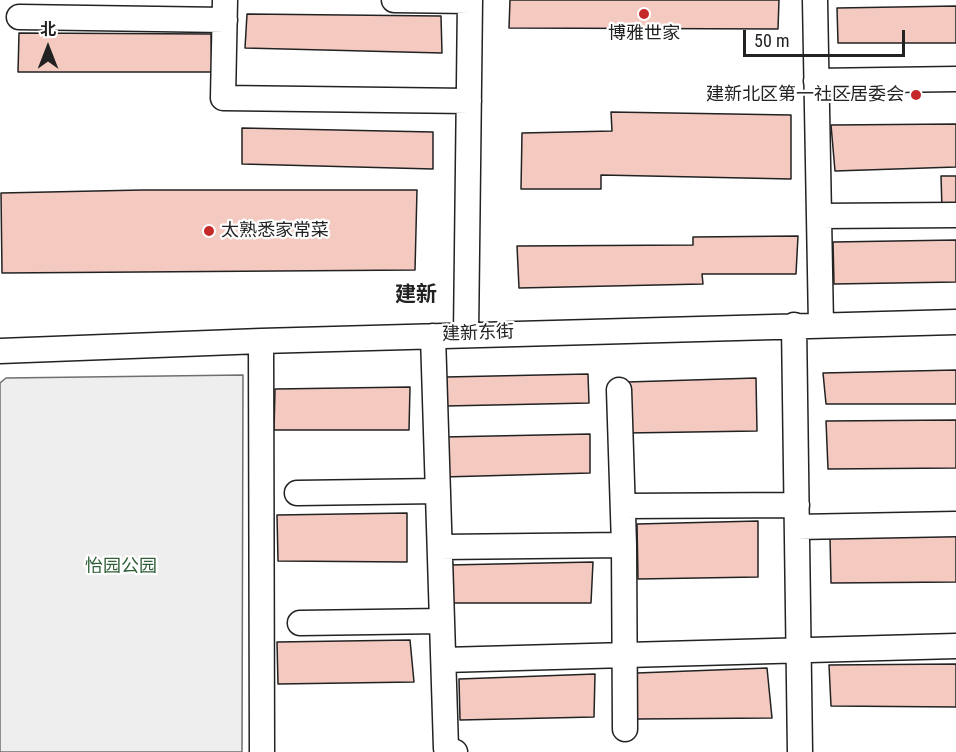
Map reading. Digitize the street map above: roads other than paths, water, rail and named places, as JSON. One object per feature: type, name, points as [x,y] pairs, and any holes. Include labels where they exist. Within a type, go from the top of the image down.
[{"type":"street","points":[[394,0],[470,1],[466,335]]},
{"type":"street","points":[[814,0],[821,325]]},
{"type":"street","points":[[19,17],[225,10],[223,98],[469,101]]},
{"type":"street","points":[[816,81],[956,79]]},
{"type":"street","points":[[819,216],[956,216]]},
{"type":"street","name":"建新东街","points":[[0,351],[261,341],[956,322]]},
{"type":"street","points":[[794,325],[800,752]]},
{"type":"street","points":[[433,336],[446,748],[455,752]]},
{"type":"street","points":[[261,341],[262,752]]},
{"type":"street","points":[[619,390],[624,545],[625,729]]},
{"type":"street","points":[[297,493],[438,491]]},
{"type":"street","points":[[623,506],[956,525]]},
{"type":"street","points":[[440,547],[624,545]]},
{"type":"street","points":[[300,622],[442,621]]},
{"type":"street","points":[[444,660],[956,646]]},
{"type":"place","name":"博雅世家","points":[[644,14]]},
{"type":"place","name":"建新北区第一社区居委会","points":[[916,95]]},
{"type":"place","name":"太熟悉家常菜","points":[[209,231]]},
{"type":"district","name":"建新","points":[[416,296]]},
{"type":"park label","name":"怡园公园","points":[[121,567]]}]
